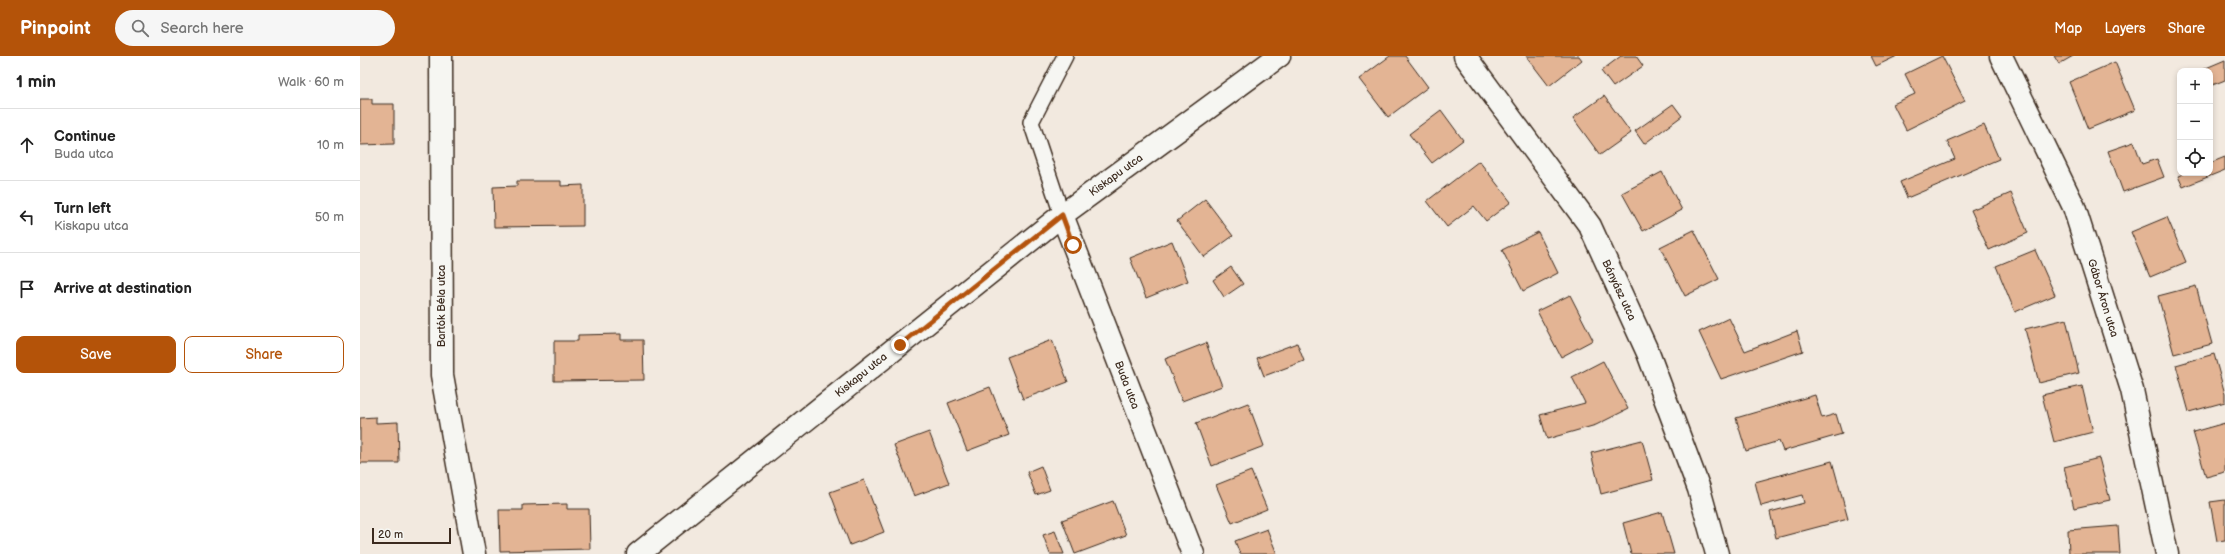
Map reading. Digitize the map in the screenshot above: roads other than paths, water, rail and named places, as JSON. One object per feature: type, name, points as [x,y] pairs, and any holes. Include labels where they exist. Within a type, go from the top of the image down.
[{"type":"street","name":"Bartók Béla utca","points":[[441,56],[442,375],[474,554]]},
{"type":"street","name":"Kiskapu utca","points":[[638,554],[1062,215],[1279,56]]},
{"type":"street","name":"Bányász utca","points":[[1465,56],[1590,226],[1648,353],[1699,489],[1717,554]]},
{"type":"street","name":"Gábor Áron utca","points":[[2001,56],[2074,207],[2132,390],[2167,554]]},
{"type":"street","name":"Buda utca","points":[[1062,215],[1193,554]]},
{"type":"lane","points":[[1062,215],[1031,122],[1065,56]]}]
